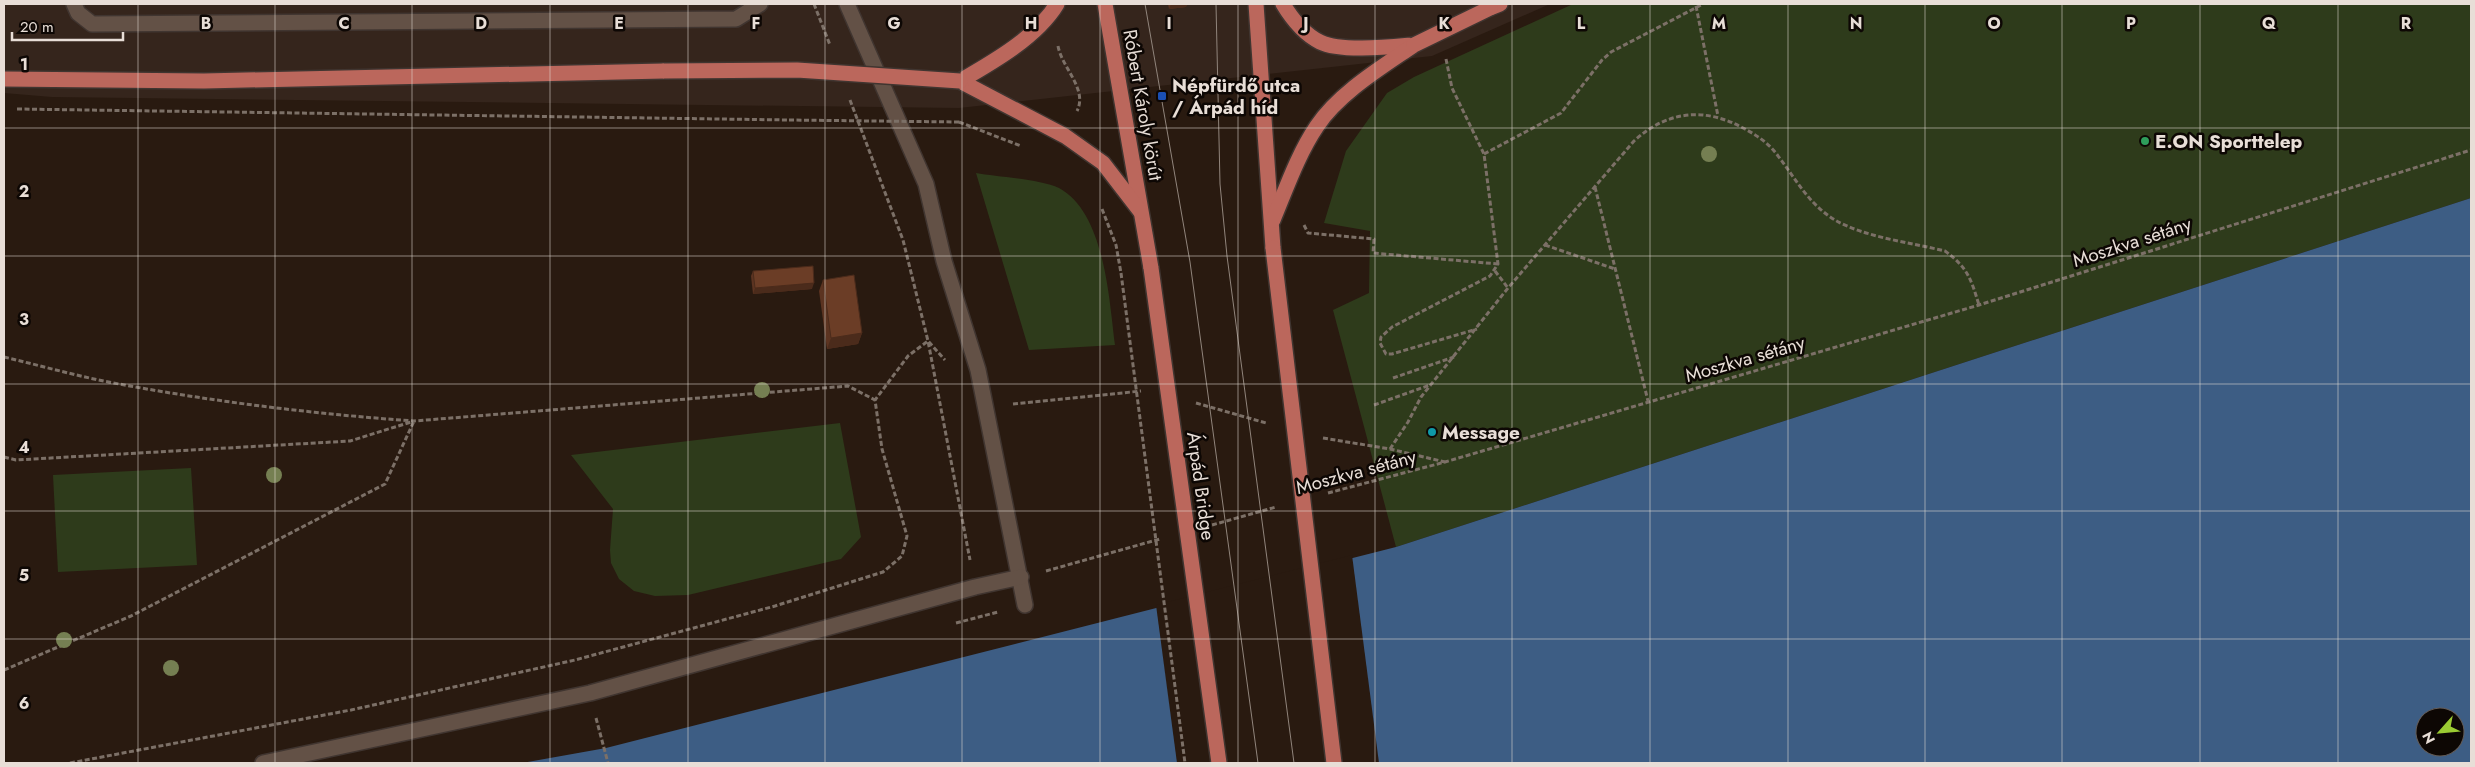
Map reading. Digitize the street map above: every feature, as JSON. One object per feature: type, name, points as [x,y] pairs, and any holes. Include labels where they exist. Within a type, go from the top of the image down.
[{"type":"main road","name":"Róbert Károly körút","points":[[1105,4],[1142,214]]},
{"type":"main road","points":[[1256,4],[1273,248],[1334,763]]},
{"type":"main road","points":[[1283,4],[1295,23],[1321,43],[1360,49],[1414,45]]},
{"type":"main road","points":[[1271,224],[1299,159],[1317,125],[1357,84],[1414,45],[1495,6]]},
{"type":"main road","points":[[960,81],[1005,54],[1054,9]]},
{"type":"main road","points":[[4,79],[204,81],[797,70],[960,81],[1065,136],[1103,163],[1142,214]]},
{"type":"main road","name":"Árpád Bridge","points":[[1142,214],[1219,763]]},
{"type":"street","points":[[74,4],[78,13],[92,24],[736,19],[760,4]]},
{"type":"street","points":[[847,4],[926,184],[944,261],[978,370],[1021,577],[1025,605]]},
{"type":"street","points":[[264,763],[590,694],[975,587],[1021,577]]},
{"type":"path","points":[[814,4],[831,49]]},
{"type":"path","points":[[1484,154],[1561,113],[1602,60],[1611,52],[1703,4]]},
{"type":"path","points":[[1696,6],[1718,116]]},
{"type":"path","points":[[1054,9],[1059,54],[1079,90],[1081,104],[1065,136]]},
{"type":"path","points":[[1445,50],[1452,88],[1484,154],[1498,264],[1490,276],[1392,327],[1382,337],[1380,343],[1386,354],[1392,354],[1477,329]]},
{"type":"path","points":[[848,95],[903,240],[928,342],[982,617]]},
{"type":"path","points":[[14,109],[959,122],[1028,149]]},
{"type":"path","points":[[1390,449],[1408,422],[1421,397],[1508,288],[1595,187],[1644,131],[1679,115],[1718,116],[1759,137],[1775,151],[1801,190],[1820,210],[1837,221],[1867,232],[1944,251],[1956,259],[1971,277],[1979,305]]},
{"type":"path","name":"Moszkva sétány","points":[[1322,495],[1445,462],[1979,305],[2471,150]]},
{"type":"path","points":[[1595,187],[1648,401]]},
{"type":"path","points":[[1100,204],[1116,245],[1121,273],[1185,763]]},
{"type":"path","points":[[1304,225],[1308,233],[1374,239],[1372,253],[1498,264]]},
{"type":"path","points":[[1545,245],[1616,270]]},
{"type":"path","points":[[1495,271],[1508,288]]},
{"type":"path","points":[[928,342],[947,363]]},
{"type":"path","points":[[70,763],[342,712],[575,660],[775,606],[883,572],[902,556],[907,536],[882,449],[875,400],[908,356],[928,342]]},
{"type":"path","points":[[1394,378],[1454,356]]},
{"type":"path","points":[[4,357],[117,384],[182,395],[362,418],[414,421],[848,386],[875,400]]},
{"type":"path","points":[[1374,405],[1431,385]]},
{"type":"path","points":[[986,407],[1144,391]]},
{"type":"path","points":[[4,457],[16,460],[350,441],[414,421]]},
{"type":"path","points":[[4,670],[131,616],[385,484],[414,421]]},
{"type":"path","name":"Moszkva sétány","points":[[1209,526],[1284,505]]},
{"type":"path","points":[[1021,577],[1162,539]]},
{"type":"path","points":[[599,730],[608,763]]},
{"type":"shaded area","points":[[4,4],[1550,4],[1432,56],[959,108],[52,97],[4,93]]},
{"type":"green space","points":[[1573,4],[2471,4],[2471,198],[1396,547],[1333,310],[1369,293],[1370,231],[1324,223],[1346,151],[1387,93],[1414,77]]},
{"type":"green space","points":[[976,173],[1030,180],[1051,185],[1059,188],[1074,200],[1086,217],[1102,259],[1107,282],[1115,345],[1029,350]]},
{"type":"green space","points":[[840,423],[861,537],[841,559],[688,595],[655,596],[634,591],[619,579],[611,563],[613,509],[571,455]]},
{"type":"green space","points":[[191,468],[197,565],[58,572],[53,475]]},
{"type":"water","points":[[2471,198],[2471,763],[522,763],[606,748],[1396,547]]},
{"type":"pier","points":[[1352,555],[1379,763],[1177,763],[1156,605]]},
{"type":"building","points":[[813,266],[814,283],[755,288],[753,271]]},
{"type":"building","points":[[854,275],[862,333],[831,338],[823,280]]},
{"type":"tram line","points":[[1145,4],[1190,262],[1258,763]]},
{"type":"tram line","points":[[1216,4],[1220,184],[1227,256],[1294,763]]},
{"type":"place","name":"Népfürdő utca / Árpád híd","points":[[1162,96]]},
{"type":"place","name":"E.ON Sporttelep","points":[[2145,141]]},
{"type":"place","name":"Message","points":[[1432,432]]}]
